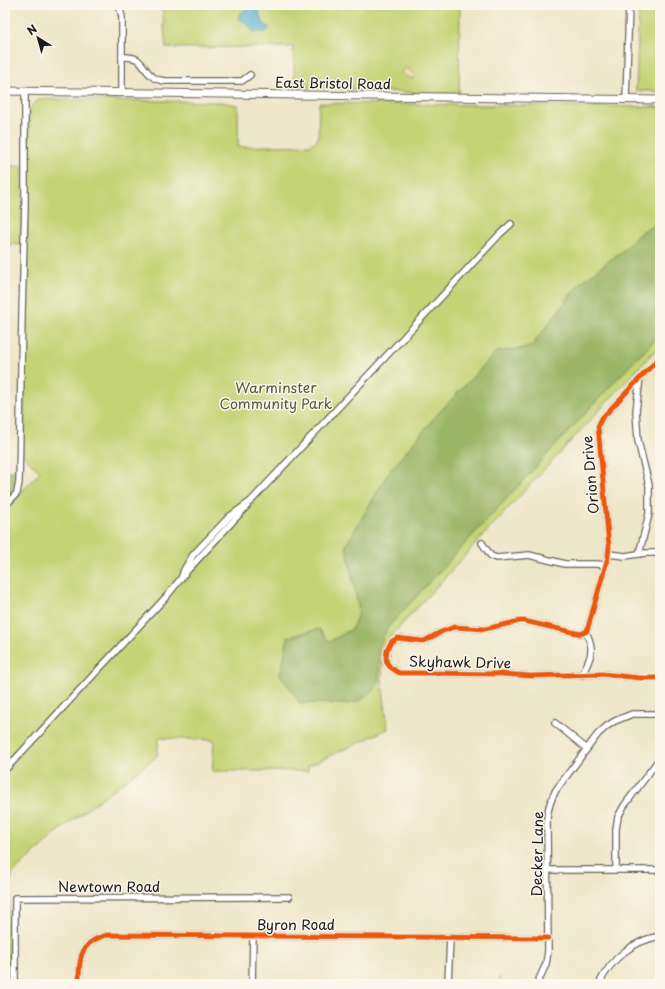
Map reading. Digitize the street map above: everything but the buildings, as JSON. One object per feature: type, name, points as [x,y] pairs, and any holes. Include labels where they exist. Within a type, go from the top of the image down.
[{"type":"main road","name":"East Bristol Road","points":[[5,91],[660,100]]},
{"type":"street","points":[[118,5],[122,17],[122,93]]},
{"type":"street","points":[[626,100],[630,5]]},
{"type":"street","points":[[122,57],[129,57],[138,60],[153,77],[165,81],[239,82],[250,75]]},
{"type":"street","points":[[5,506],[16,493],[19,482],[25,92]]},
{"type":"street","points":[[5,770],[166,597],[180,579],[193,555],[229,517],[251,501],[495,240],[512,224]]},
{"type":"street","name":"Orion Drive","points":[[605,566],[609,546],[598,426],[602,418],[660,357]]},
{"type":"street","points":[[639,554],[649,514],[648,485],[638,441],[636,411],[640,378]]},
{"type":"street","points":[[482,543],[491,556],[497,558],[529,555],[565,564],[597,564],[605,566],[588,629],[585,632],[589,640],[591,650],[582,675]]},
{"type":"street","points":[[608,554],[625,556],[645,553],[660,553]]},
{"type":"street","name":"Skyhawk Drive","points":[[585,632],[581,634],[524,621],[485,629],[454,627],[426,640],[397,638],[391,642],[389,646],[386,655],[387,663],[390,668],[399,673],[502,674],[530,676],[615,675],[640,678],[660,678]]},
{"type":"street","name":"Decker Lane","points":[[537,984],[548,958],[547,818],[550,803],[556,790],[603,729],[614,721],[632,714],[660,714]]},
{"type":"street","points":[[554,723],[587,749]]},
{"type":"street","points":[[616,870],[616,829],[618,817],[624,806],[660,758]]},
{"type":"street","points":[[548,870],[660,870]]},
{"type":"street","name":"Newtown Road","points":[[15,984],[15,898],[289,897]]},
{"type":"street","name":"Byron Road","points":[[79,984],[80,957],[85,948],[98,937],[108,935],[548,938]]},
{"type":"street","points":[[252,936],[252,984]]},
{"type":"street","points":[[599,984],[606,971],[620,954],[637,944],[660,936]]},
{"type":"street","points":[[448,984],[450,937]]},
{"type":"green space","points":[[162,5],[460,5],[459,95],[295,86],[293,47],[166,48]]},
{"type":"green space","points":[[639,5],[660,5],[660,91],[636,91]]},
{"type":"green space","name":"Warminster Community Park","points":[[39,99],[221,102],[238,105],[238,147],[310,145],[318,139],[319,103],[660,107],[660,345],[384,644],[382,681],[388,729],[308,766],[308,771],[212,771],[214,740],[159,738],[157,756],[60,830],[12,874],[10,884],[9,984],[5,984],[5,510],[40,472],[23,455],[30,108]]},
{"type":"green space","points":[[5,166],[23,166],[21,245],[5,244]]},
{"type":"green space","points":[[660,223],[660,335],[616,380],[388,627],[382,640],[379,659],[379,680],[378,684],[373,690],[361,700],[353,703],[299,703],[296,696],[280,675],[288,637],[319,629],[329,642],[352,629],[359,611],[346,545],[389,472],[434,418],[496,352],[531,347],[579,284],[623,250],[641,232]]},
{"type":"green space","points":[[5,471],[18,471],[13,492],[5,500]]},
{"type":"sand","points":[[405,68],[412,73],[414,76],[413,79],[402,74],[401,72]]},
{"type":"water","points":[[251,6],[258,9],[262,21],[269,27],[267,31],[261,33],[254,32],[247,24],[238,18],[240,13]]},
{"type":"waterway","points":[[498,984],[500,978]]},
{"type":"cycle path","points":[[660,357],[602,418],[598,426],[609,546],[608,557],[587,631],[581,634],[524,621],[485,629],[454,627],[423,641],[397,638],[391,642],[387,650],[386,658],[390,667],[399,673],[502,674],[530,676],[602,674],[640,678],[660,678]]},
{"type":"cycle path","points":[[79,984],[79,967],[82,953],[91,942],[107,935],[548,938]]}]
